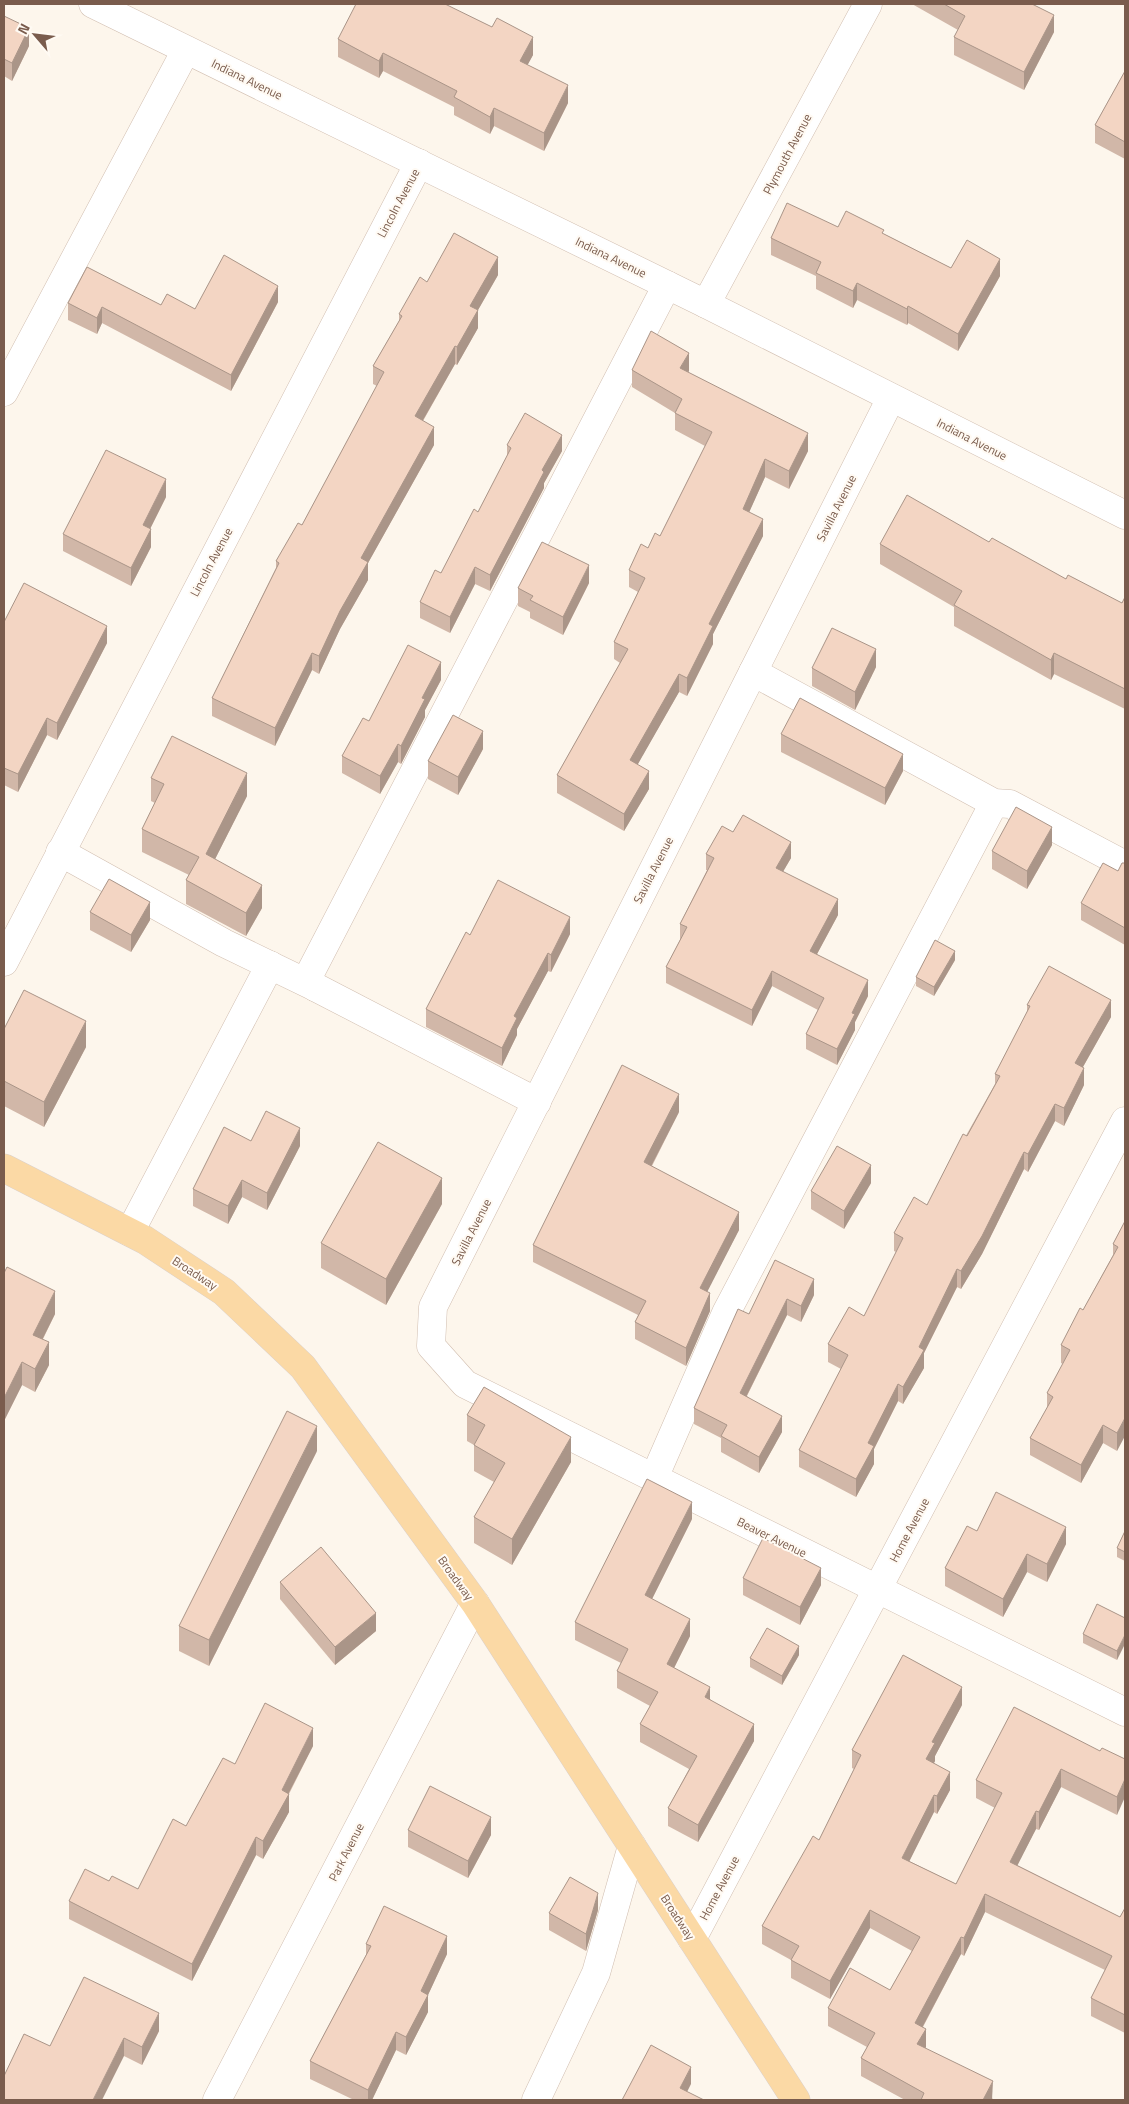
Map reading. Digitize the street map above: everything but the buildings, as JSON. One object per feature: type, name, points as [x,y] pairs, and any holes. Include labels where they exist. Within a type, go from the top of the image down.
[{"type":"main road","name":"Broadway","points":[[4,1168],[130,1232],[224,1292],[303,1367],[475,1603],[796,2100]]},
{"type":"street","name":"Indiana Avenue","points":[[93,4],[706,304],[1125,515]]},
{"type":"street","name":"Plymouth Avenue","points":[[706,304],[868,4]]},
{"type":"street","points":[[4,392],[186,50]]},
{"type":"street","name":"Lincoln Avenue","points":[[4,962],[420,163]]},
{"type":"street","points":[[316,987],[307,979],[667,285]]},
{"type":"street","name":"Savilla Avenue","points":[[431,1346],[433,1307],[891,398]]},
{"type":"street","points":[[753,672],[994,803],[1010,804],[1125,865]]},
{"type":"street","points":[[654,1478],[726,1313],[994,803]]},
{"type":"street","points":[[60,852],[224,943],[316,987],[537,1102]]},
{"type":"street","points":[[130,1232],[270,965]]},
{"type":"street","name":"Home Avenue","points":[[692,1939],[1125,1121]]},
{"type":"street","name":"Beaver Avenue","points":[[431,1346],[465,1384],[1125,1712]]},
{"type":"street","name":"Park Avenue","points":[[217,2100],[475,1603]]},
{"type":"street","points":[[536,2100],[596,1973],[632,1846]]}]
